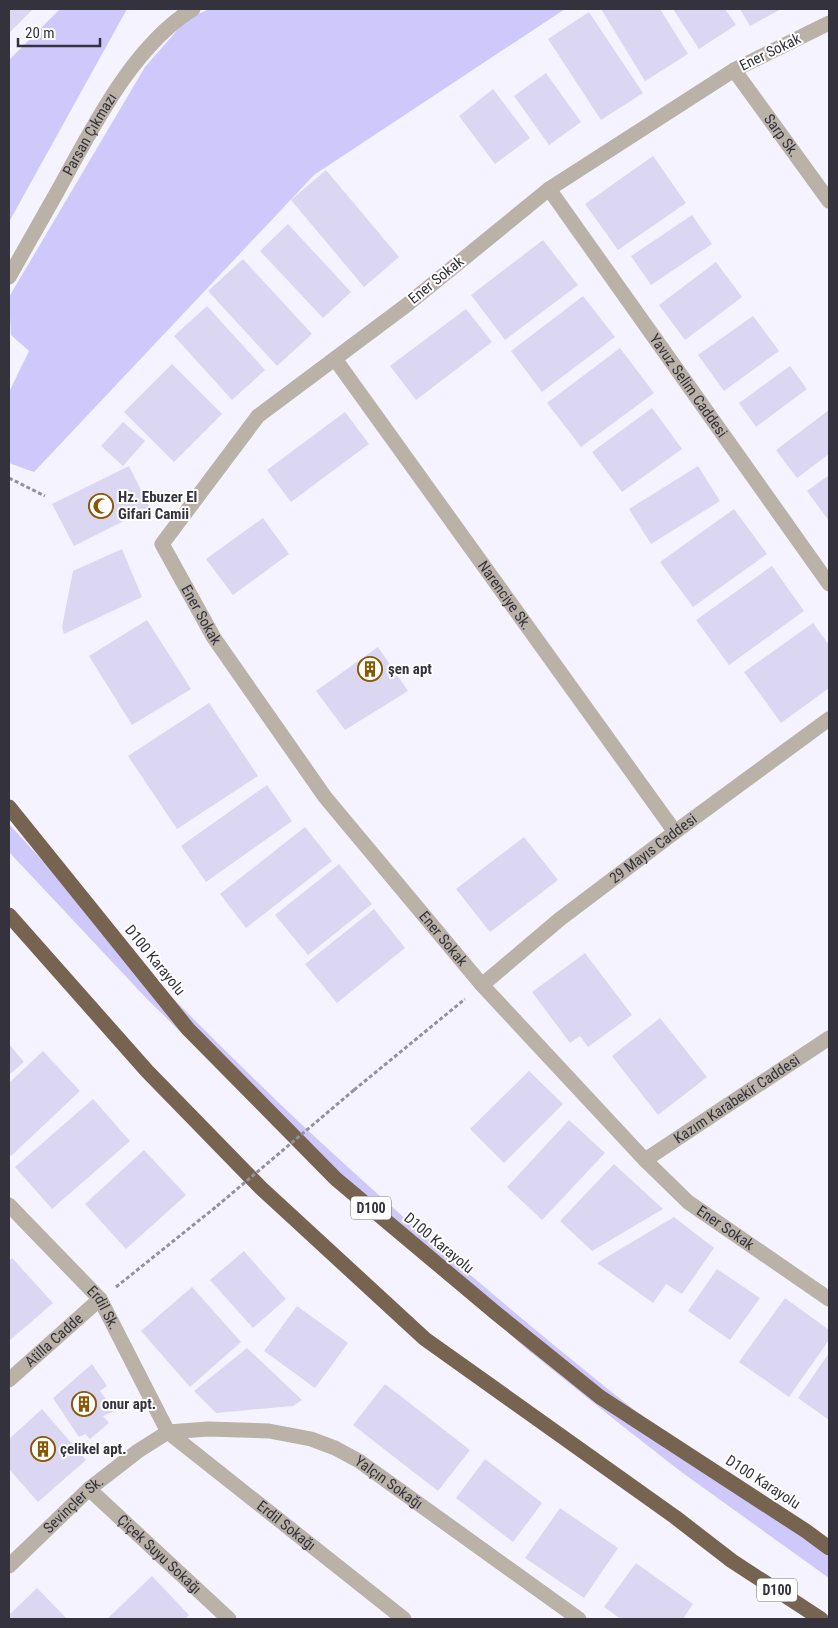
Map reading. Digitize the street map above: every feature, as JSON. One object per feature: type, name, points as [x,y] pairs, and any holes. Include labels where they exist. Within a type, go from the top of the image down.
[{"type":"highway","name":"D100 Karayolu","points":[[9,806],[188,1029],[336,1179],[497,1314],[600,1397],[806,1530],[829,1548]]},
{"type":"highway","name":"D100","points":[[9,915],[147,1071],[248,1175],[425,1339],[675,1517],[732,1561],[821,1619]]},
{"type":"highway","points":[[732,1561],[802,1619]]},
{"type":"street","name":"Parsan Çıkmazı","points":[[9,278],[80,148],[125,78],[140,57],[173,22],[193,9]]},
{"type":"street","name":"Ener Sokak","points":[[829,23],[734,70],[548,188],[408,304],[258,416],[162,544],[214,638],[325,797],[482,985],[645,1160],[688,1202],[829,1299]]},
{"type":"street","name":"Sarp Sk.","points":[[734,70],[829,201]]},
{"type":"street","name":"Yavuz Selim Caddesi","points":[[548,188],[829,584]]},
{"type":"street","name":"Narenciye Sk.","points":[[335,359],[675,832]]},
{"type":"street","name":"29 Mayıs Caddesi","points":[[482,985],[560,919],[829,719]]},
{"type":"street","name":"Kazım Karabekir Caddesi","points":[[645,1160],[827,1043]]},
{"type":"street","name":"Erdil Sk.","points":[[9,1205],[100,1299],[168,1432]]},
{"type":"street","name":"Atilla Cadde","points":[[9,1380],[100,1299]]},
{"type":"street","name":"Yalçın Sokağı","points":[[168,1432],[208,1429],[268,1431],[311,1439],[335,1448],[359,1461],[579,1619]]},
{"type":"street","name":"Sevinçler Sk.","points":[[9,1566],[89,1489],[138,1451],[168,1432]]},
{"type":"street","name":"Erdil Sokağı","points":[[168,1432],[404,1619]]},
{"type":"street","name":"Çiçek Suyu Sokağı","points":[[89,1489],[223,1617]]},
{"type":"street","points":[[806,1530],[829,1543]]},
{"type":"path","points":[[9,478],[45,496]]},
{"type":"path","points":[[100,1299],[217,1206],[482,985]]},
{"type":"shaded area","points":[[60,9],[127,9],[9,222],[9,60]]},
{"type":"shaded area","points":[[210,9],[565,9],[314,175],[34,472],[9,463],[9,392],[29,351],[11,335],[9,297],[145,67],[188,18]]},
{"type":"shaded area","points":[[9,824],[175,1000],[278,1102],[347,1166],[453,1260],[594,1378],[727,1482],[829,1556],[829,1578],[680,1471],[529,1351],[262,1112],[147,999],[9,852]]},
{"type":"building","points":[[9,9],[32,10],[9,33]]},
{"type":"building","points":[[601,9],[660,9],[688,54],[645,81]]},
{"type":"building","points":[[673,9],[725,9],[736,25],[699,49]]},
{"type":"building","points":[[740,9],[781,9],[750,26]]},
{"type":"building","points":[[589,12],[643,93],[601,120],[548,39]]},
{"type":"building","points":[[546,73],[581,122],[549,145],[514,96]]},
{"type":"building","points":[[493,89],[530,138],[495,164],[459,116]]},
{"type":"building","points":[[653,156],[686,203],[618,250],[585,204]]},
{"type":"building","points":[[326,170],[399,257],[364,287],[291,200]]},
{"type":"building","points":[[692,215],[712,244],[651,285],[631,256]]},
{"type":"building","points":[[288,224],[351,292],[323,318],[260,251]]},
{"type":"building","points":[[543,240],[578,285],[505,340],[471,295]]},
{"type":"building","points":[[243,259],[312,334],[277,366],[208,291]]},
{"type":"building","points":[[716,262],[742,297],[685,340],[659,305]]},
{"type":"building","points":[[583,296],[615,337],[542,392],[511,351]]},
{"type":"building","points":[[207,306],[265,370],[232,400],[174,336]]},
{"type":"building","points":[[466,309],[492,342],[416,400],[390,366]]},
{"type":"building","points":[[753,316],[779,351],[724,391],[698,355]]},
{"type":"building","points":[[620,348],[654,393],[581,447],[547,403]]},
{"type":"building","points":[[172,364],[222,414],[174,462],[124,412]]},
{"type":"building","points":[[790,366],[807,389],[756,427],[739,403]]},
{"type":"building","points":[[652,408],[682,449],[622,492],[592,452]]},
{"type":"building","points":[[829,410],[829,454],[797,478],[776,450]]},
{"type":"building","points":[[345,412],[369,444],[291,502],[267,470]]},
{"type":"building","points":[[123,422],[145,441],[123,466],[101,446]]},
{"type":"building","name":"Hz. Ebuzer El Gifari Camii","points":[[129,466],[150,508],[74,546],[52,504]]},
{"type":"building","points":[[698,466],[720,501],[651,544],[629,509]]},
{"type":"building","points":[[829,475],[829,521],[807,491]]},
{"type":"building","points":[[734,509],[767,554],[693,607],[660,562]]},
{"type":"building","points":[[263,518],[289,554],[233,595],[206,559]]},
{"type":"building","points":[[122,549],[142,597],[64,634],[62,627],[73,571]]},
{"type":"building","points":[[772,566],[804,611],[729,665],[696,620]]},
{"type":"building","points":[[147,620],[191,689],[132,725],[89,656]]},
{"type":"building","points":[[813,623],[829,645],[829,688],[781,723],[744,672]]},
{"type":"building","name":"şen apt","points":[[378,647],[408,691],[345,730],[316,691]]},
{"type":"building","points":[[209,703],[258,776],[177,829],[128,756]]},
{"type":"building","points":[[267,785],[292,821],[206,882],[181,846]]},
{"type":"building","points":[[305,827],[332,861],[246,928],[220,894]]},
{"type":"building","points":[[524,837],[558,880],[490,932],[456,889]]},
{"type":"building","points":[[339,864],[372,904],[308,955],[275,915]]},
{"type":"building","points":[[374,909],[405,948],[337,1003],[305,964]]},
{"type":"building","points":[[585,953],[632,1015],[588,1047],[580,1036],[570,1043],[532,992]]},
{"type":"building","points":[[660,1018],[707,1077],[658,1115],[612,1056]]},
{"type":"building","points":[[9,1044],[24,1062],[9,1075]]},
{"type":"building","points":[[43,1051],[80,1091],[11,1156],[9,1154],[9,1083]]},
{"type":"building","points":[[529,1071],[563,1104],[504,1163],[470,1129]]},
{"type":"building","points":[[93,1099],[130,1141],[52,1209],[15,1167]]},
{"type":"building","points":[[569,1120],[605,1153],[542,1220],[507,1187]]},
{"type":"building","points":[[144,1150],[186,1195],[126,1249],[85,1204]]},
{"type":"building","points":[[614,1164],[663,1209],[592,1251],[560,1221]]},
{"type":"building","points":[[674,1217],[714,1248],[682,1294],[666,1284],[653,1303],[597,1263]]},
{"type":"building","points":[[244,1251],[286,1299],[253,1328],[210,1280]]},
{"type":"building","points":[[12,1258],[53,1303],[9,1341],[9,1261]]},
{"type":"building","points":[[717,1269],[760,1298],[730,1340],[688,1311]]},
{"type":"building","points":[[192,1287],[241,1342],[190,1387],[141,1331]]},
{"type":"building","points":[[785,1298],[829,1330],[829,1340],[789,1397],[739,1362]]},
{"type":"building","points":[[297,1306],[348,1343],[315,1388],[264,1351]]},
{"type":"building","points":[[247,1348],[302,1400],[293,1406],[216,1413],[194,1391]]},
{"type":"building","points":[[829,1353],[829,1420],[798,1398]]},
{"type":"building","name":"onur apt.","points":[[92,1364],[107,1386],[100,1391],[115,1411],[103,1416],[109,1423],[90,1439],[85,1434],[79,1437],[53,1398]]},
{"type":"building","points":[[385,1384],[470,1450],[438,1491],[353,1425]]},
{"type":"building","name":"çelikel apt.","points":[[42,1409],[86,1460],[38,1502],[9,1469],[9,1439]]},
{"type":"building","points":[[485,1459],[542,1503],[513,1542],[456,1498]]},
{"type":"building","points":[[560,1508],[618,1548],[584,1598],[525,1558]]},
{"type":"building","points":[[636,1563],[693,1604],[683,1619],[621,1619],[604,1607]]},
{"type":"building","points":[[152,1576],[189,1615],[185,1619],[107,1619]]},
{"type":"building","points":[[37,1588],[67,1619],[9,1619],[9,1615]]},
{"type":"place","name":"Hz. Ebuzer El Gifari Camii","points":[[101,506]]},
{"type":"place","name":"şen apt","points":[[370,669]]},
{"type":"place","name":"onur apt.","points":[[84,1404]]},
{"type":"place","name":"çelikel apt.","points":[[43,1449]]}]
